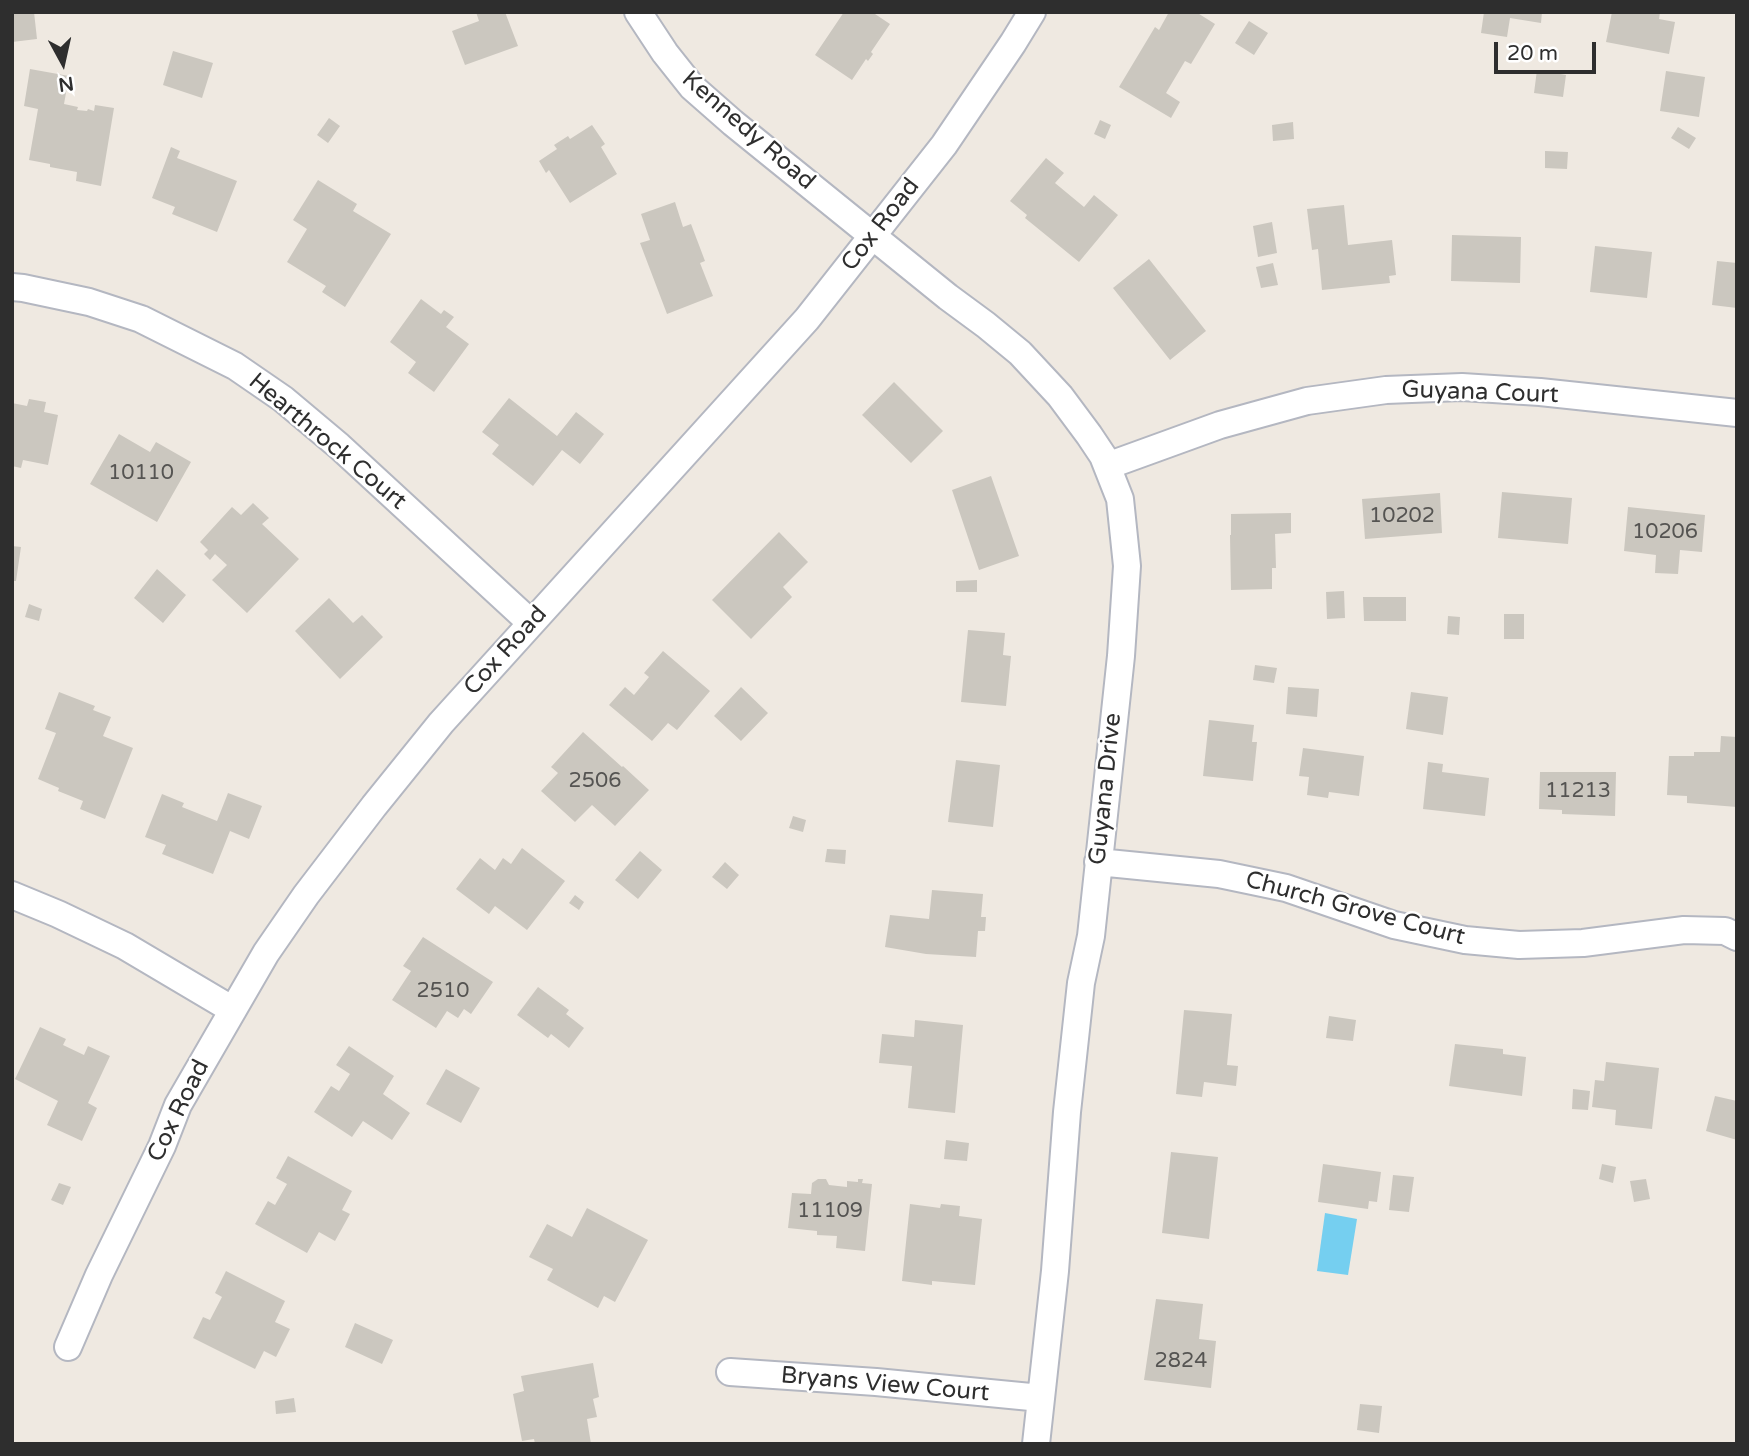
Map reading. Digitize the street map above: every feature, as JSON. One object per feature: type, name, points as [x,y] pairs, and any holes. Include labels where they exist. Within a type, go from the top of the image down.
[{"type":"street","name":"Kennedy Road","points":[[638,12],[692,87],[873,236]]},
{"type":"street","name":"Cox Road","points":[[68,1347],[99,1275],[162,1146],[178,1105],[266,953],[299,905],[441,723],[807,319],[944,145],[1032,12]]},
{"type":"street","name":"Guyana Drive","points":[[873,236],[1020,354],[1060,396],[1103,456],[1120,499],[1127,566],[1121,656],[1091,936],[1081,983],[1067,1112],[1055,1271],[1036,1444]]},
{"type":"street","name":"Hearthrock Court","points":[[12,287],[89,302],[141,319],[235,366],[283,399],[339,446],[531,623]]},
{"type":"street","name":"Guyana Court","points":[[1107,466],[1244,418],[1307,401],[1385,390],[1462,387],[1514,390],[1737,413]]},
{"type":"street","name":"Church Grove Court","points":[[1098,862],[1219,874],[1286,888],[1394,925],[1465,940],[1519,945],[1583,943],[1684,930],[1725,932],[1737,937]]},
{"type":"street","points":[[12,895],[125,946],[233,1010]]},
{"type":"street","name":"Bryans View Court","points":[[730,1372],[876,1382],[1041,1398]]},
{"type":"water","points":[[1325,1213],[1357,1219],[1348,1275],[1317,1271]]},
{"type":"building","points":[[12,12],[34,12],[37,39],[12,42]]},
{"type":"building","points":[[476,12],[505,12],[518,46],[465,65],[452,31],[479,21]]},
{"type":"building","points":[[844,12],[872,12],[890,24],[871,52],[873,54],[868,61],[866,59],[852,80],[815,55]]},
{"type":"building","points":[[1169,12],[1196,12],[1215,24],[1191,64],[1185,61],[1166,93],[1180,102],[1171,118],[1119,87],[1155,27],[1159,30]]},
{"type":"building","points":[[1484,12],[1542,12],[1541,23],[1510,18],[1507,37],[1481,33]]},
{"type":"building","points":[[1612,12],[1660,12],[1659,19],[1675,22],[1669,54],[1606,42]]},
{"type":"building","points":[[1249,21],[1268,33],[1254,55],[1235,43]]},
{"type":"building","points":[[173,51],[213,63],[202,98],[163,85]]},
{"type":"building","points":[[30,69],[69,76],[64,104],[87,111],[94,111],[95,105],[114,108],[101,186],[76,181],[77,172],[29,160],[38,109],[24,106]]},
{"type":"building","points":[[1537,70],[1566,75],[1563,97],[1534,93]]},
{"type":"building","points":[[1666,71],[1705,77],[1699,117],[1660,111]]},
{"type":"building","points":[[329,118],[340,126],[328,143],[317,135]]},
{"type":"building","points":[[1100,120],[1111,125],[1105,139],[1094,134]]},
{"type":"building","points":[[1293,122],[1294,139],[1273,141],[1272,125]]},
{"type":"building","points":[[592,125],[605,144],[601,147],[617,174],[570,203],[549,170],[546,173],[539,161],[557,149],[554,145],[568,136],[570,139]]},
{"type":"building","points":[[1678,127],[1696,138],[1689,149],[1671,138]]},
{"type":"building","points":[[171,147],[180,151],[177,158],[237,181],[217,232],[172,214],[175,207],[152,198]]},
{"type":"building","points":[[1545,151],[1568,152],[1567,169],[1545,168]]},
{"type":"building","points":[[1046,158],[1064,173],[1055,183],[1084,207],[1094,195],[1118,215],[1079,262],[1025,218],[1027,215],[1010,201]]},
{"type":"building","points":[[318,180],[357,204],[353,211],[391,234],[345,307],[322,292],[326,286],[287,262],[307,229],[293,220]]},
{"type":"building","points":[[675,202],[683,227],[691,224],[705,261],[700,263],[713,296],[667,314],[640,243],[650,240],[641,214]]},
{"type":"building","points":[[1344,205],[1348,245],[1392,240],[1396,275],[1389,276],[1390,283],[1322,290],[1318,249],[1312,250],[1307,209]]},
{"type":"building","points":[[1272,222],[1277,253],[1258,257],[1253,226]]},
{"type":"building","points":[[1452,235],[1521,237],[1520,283],[1451,281]]},
{"type":"building","points":[[1595,246],[1652,252],[1647,298],[1590,292]]},
{"type":"building","points":[[1149,259],[1206,331],[1170,360],[1113,288]]},
{"type":"building","points":[[1717,261],[1737,263],[1737,308],[1712,305]]},
{"type":"building","points":[[1273,263],[1278,285],[1261,288],[1256,267]]},
{"type":"building","points":[[421,299],[441,314],[444,310],[454,317],[446,327],[469,344],[434,392],[408,373],[416,362],[390,342]]},
{"type":"building","points":[[894,382],[943,431],[911,463],[862,415]]},
{"type":"building","points":[[509,398],[557,436],[576,412],[604,434],[580,464],[562,450],[533,486],[492,454],[499,445],[482,432]]},
{"type":"building","points":[[29,399],[46,402],[44,412],[58,415],[48,465],[23,460],[21,468],[12,466],[12,403],[27,406]]},
{"type":"building","points":[[119,434],[150,452],[156,442],[191,462],[157,522],[90,484]]},
{"type":"building","points":[[991,476],[1019,556],[979,570],[952,490]]},
{"type":"building","points":[[1502,492],[1572,498],[1568,544],[1498,538]]},
{"type":"building","points":[[1440,493],[1442,533],[1365,539],[1362,499]]},
{"type":"building","points":[[253,503],[269,518],[262,524],[299,559],[247,613],[212,580],[227,565],[215,554],[210,560],[204,554],[208,550],[200,542],[232,507],[241,515]]},
{"type":"building","points":[[1628,507],[1705,515],[1702,552],[1680,550],[1678,574],[1655,573],[1656,555],[1624,551]]},
{"type":"building","points":[[1291,513],[1291,533],[1275,534],[1276,568],[1272,568],[1272,589],[1231,590],[1231,514]]},
{"type":"building","points":[[779,532],[808,562],[783,587],[792,597],[751,639],[712,600]]},
{"type":"building","points":[[12,546],[21,547],[16,581],[12,581]]},
{"type":"building","points":[[157,569],[186,595],[163,623],[134,598]]},
{"type":"building","points":[[977,580],[977,592],[956,592],[956,581]]},
{"type":"building","points":[[1344,591],[1345,618],[1327,619],[1326,592]]},
{"type":"building","points":[[1363,597],[1406,597],[1406,621],[1364,621]]},
{"type":"building","points":[[329,598],[353,623],[362,615],[383,637],[340,679],[295,631]]},
{"type":"building","points":[[29,604],[42,609],[39,621],[25,617]]},
{"type":"building","points":[[1504,614],[1524,614],[1524,639],[1504,639]]},
{"type":"building","points":[[1448,616],[1460,617],[1459,635],[1447,634]]},
{"type":"building","points":[[968,630],[1005,633],[1003,655],[1011,656],[1006,706],[961,702]]},
{"type":"building","points":[[663,651],[710,691],[677,730],[668,723],[652,741],[609,705],[625,687],[634,695],[649,677],[644,673]]},
{"type":"building","points":[[1255,665],[1277,668],[1274,683],[1253,680]]},
{"type":"building","points":[[741,687],[768,713],[741,741],[714,716]]},
{"type":"building","points":[[1288,687],[1319,689],[1317,717],[1286,714]]},
{"type":"building","points":[[59,692],[95,706],[93,710],[111,717],[103,736],[133,748],[105,819],[80,809],[83,801],[38,779],[56,733],[45,729]]},
{"type":"building","points":[[1411,692],[1448,697],[1443,735],[1406,729]]},
{"type":"building","points":[[1209,720],[1254,725],[1252,742],[1257,742],[1253,781],[1203,776]]},
{"type":"building","points":[[583,732],[649,790],[615,826],[592,805],[575,822],[541,791],[558,773],[551,767]]},
{"type":"building","points":[[1721,736],[1737,737],[1737,807],[1687,803],[1687,796],[1667,795],[1669,756],[1720,752]]},
{"type":"building","points":[[1303,748],[1364,756],[1359,796],[1329,792],[1328,798],[1307,795],[1309,777],[1299,776]]},
{"type":"building","points":[[956,760],[1000,765],[993,827],[948,822]]},
{"type":"building","points":[[1428,762],[1443,764],[1442,772],[1489,778],[1485,816],[1423,809]]},
{"type":"building","points":[[1540,772],[1616,772],[1615,816],[1562,814],[1562,810],[1539,809]]},
{"type":"building","points":[[228,793],[262,806],[249,839],[230,831],[213,874],[162,854],[166,845],[145,837],[162,794],[184,803],[182,807],[217,821]]},
{"type":"building","points":[[793,816],[806,820],[803,832],[789,828]]},
{"type":"building","points":[[522,848],[565,881],[527,930],[495,906],[489,914],[456,889],[480,858],[495,870],[503,858],[511,864]]},
{"type":"building","points":[[827,849],[846,850],[845,864],[825,862]]},
{"type":"building","points":[[640,851],[662,870],[638,899],[615,880]]},
{"type":"building","points":[[725,862],[739,875],[727,889],[712,877]]},
{"type":"building","points":[[932,890],[983,894],[981,917],[986,917],[985,931],[978,931],[976,957],[926,954],[885,947],[890,915],[929,919]]},
{"type":"building","points":[[575,895],[584,902],[579,910],[569,903]]},
{"type":"building","points":[[423,937],[493,982],[471,1014],[464,1009],[458,1018],[447,1011],[436,1028],[392,1000],[411,971],[403,966]]},
{"type":"building","points":[[538,987],[569,1010],[566,1014],[584,1028],[569,1048],[551,1034],[548,1038],[517,1015]]},
{"type":"building","points":[[1184,1010],[1232,1014],[1227,1065],[1238,1066],[1236,1086],[1204,1082],[1202,1097],[1176,1094]]},
{"type":"building","points":[[1329,1016],[1356,1020],[1353,1041],[1326,1038]]},
{"type":"building","points":[[915,1020],[963,1025],[955,1113],[908,1108],[912,1066],[879,1063],[882,1034],[914,1037]]},
{"type":"building","points":[[40,1027],[66,1039],[63,1045],[84,1055],[88,1046],[110,1056],[88,1103],[97,1108],[82,1141],[47,1125],[58,1101],[15,1079]]},
{"type":"building","points":[[1455,1044],[1503,1049],[1503,1054],[1526,1057],[1522,1096],[1449,1086]]},
{"type":"building","points":[[349,1046],[394,1076],[383,1094],[410,1113],[392,1140],[363,1121],[352,1137],[314,1112],[331,1086],[339,1091],[350,1074],[336,1065]]},
{"type":"building","points":[[1606,1062],[1659,1068],[1652,1129],[1615,1125],[1616,1110],[1592,1107],[1595,1080],[1604,1081]]},
{"type":"building","points":[[446,1069],[480,1088],[461,1123],[426,1104]]},
{"type":"building","points":[[1573,1089],[1590,1091],[1588,1110],[1572,1109]]},
{"type":"building","points":[[1715,1096],[1737,1101],[1737,1140],[1706,1131]]},
{"type":"building","points":[[946,1140],[969,1143],[967,1161],[944,1159]]},
{"type":"building","points":[[1171,1152],[1218,1157],[1209,1239],[1162,1233]]},
{"type":"building","points":[[288,1156],[352,1191],[342,1210],[350,1214],[335,1241],[319,1232],[307,1253],[255,1224],[268,1201],[275,1205],[287,1184],[276,1178]]},
{"type":"building","points":[[1323,1164],[1381,1172],[1377,1202],[1369,1201],[1368,1209],[1318,1202]]},
{"type":"building","points":[[1602,1164],[1616,1167],[1613,1183],[1599,1179]]},
{"type":"building","points":[[1393,1175],[1414,1177],[1409,1212],[1389,1210]]},
{"type":"building","points":[[818,1179],[826,1179],[829,1185],[847,1187],[847,1181],[858,1182],[858,1179],[863,1179],[862,1183],[872,1184],[865,1251],[836,1248],[837,1236],[817,1235],[817,1231],[788,1228],[792,1193],[811,1194],[812,1183]]},
{"type":"building","points":[[1646,1179],[1650,1199],[1634,1202],[1630,1181]]},
{"type":"building","points":[[59,1183],[71,1187],[63,1205],[51,1200]]},
{"type":"building","points":[[910,1204],[940,1208],[941,1204],[960,1206],[959,1216],[982,1219],[975,1285],[932,1281],[932,1285],[902,1281]]},
{"type":"building","points":[[587,1208],[648,1240],[615,1302],[604,1296],[598,1308],[547,1280],[553,1269],[529,1257],[547,1224],[572,1237]]},
{"type":"building","points":[[226,1271],[285,1301],[275,1322],[290,1329],[276,1357],[264,1351],[255,1369],[193,1338],[203,1317],[210,1320],[222,1297],[215,1293]]},
{"type":"building","points":[[1156,1299],[1203,1304],[1199,1339],[1216,1341],[1211,1388],[1144,1380]]},
{"type":"building","points":[[355,1323],[393,1340],[382,1364],[345,1347]]},
{"type":"building","points":[[593,1363],[599,1397],[593,1399],[597,1417],[587,1419],[591,1444],[535,1444],[534,1439],[522,1441],[513,1394],[524,1391],[521,1376]]},
{"type":"building","points":[[294,1398],[296,1412],[276,1414],[275,1401]]},
{"type":"building","points":[[1360,1404],[1382,1406],[1379,1433],[1357,1430]]}]
